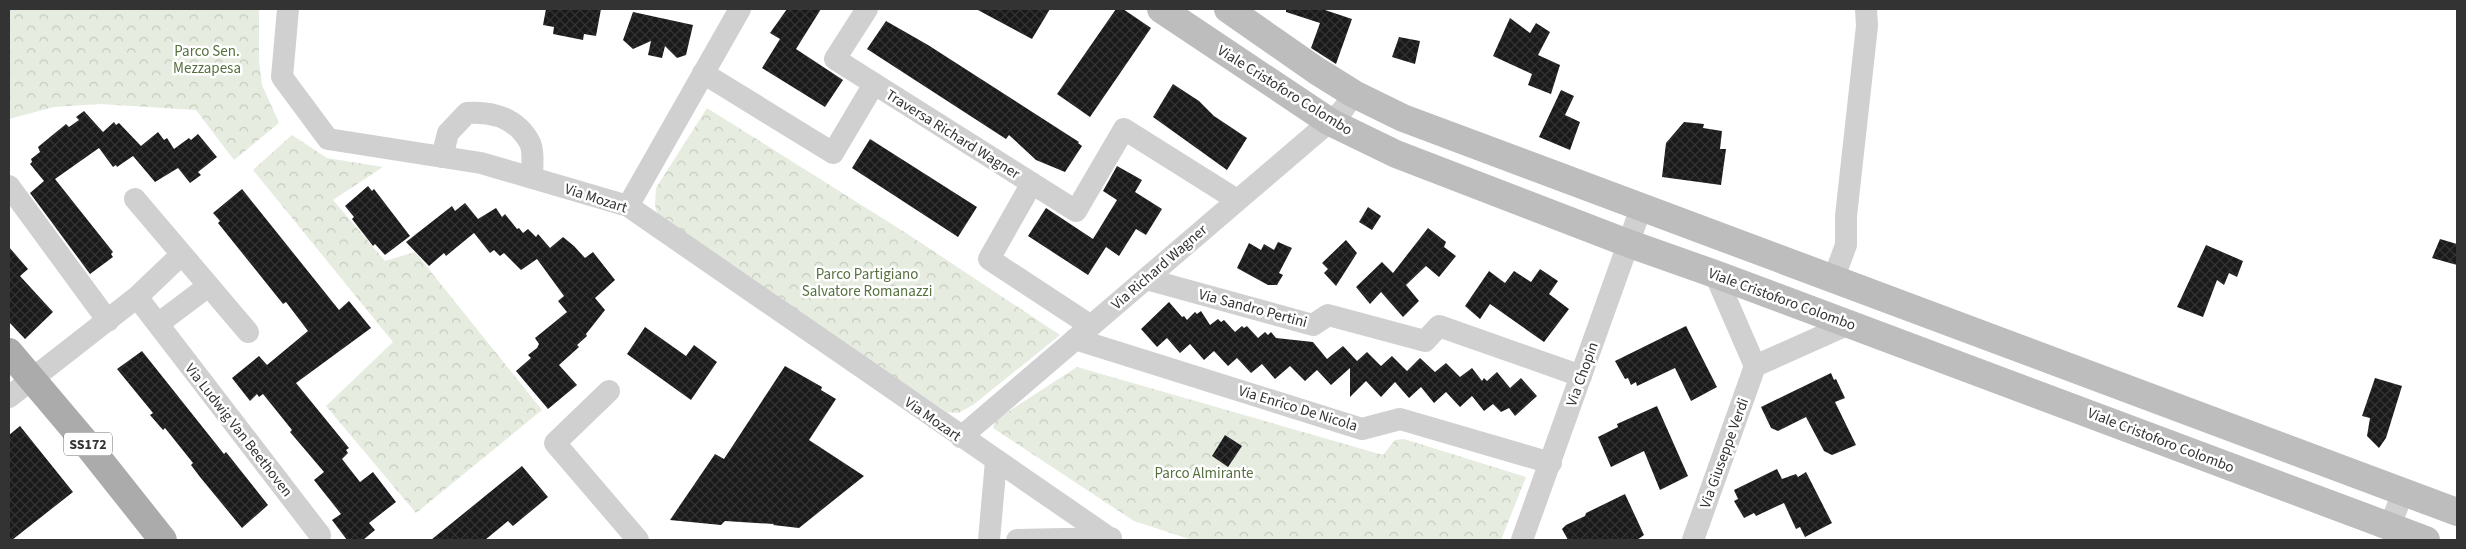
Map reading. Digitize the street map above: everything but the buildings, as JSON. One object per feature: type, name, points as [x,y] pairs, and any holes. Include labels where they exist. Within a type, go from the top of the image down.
[{"type":"main road","name":"Viale Cristoforo Colombo","points":[[1161,9],[1330,122],[1396,154],[1630,244],[1715,274],[2426,540]]},
{"type":"main road","points":[[1228,9],[1317,71],[1354,94],[1403,118],[2457,512]]},
{"type":"main road","name":"SS172","points":[[9,352],[33,378],[163,540]]},
{"type":"street","name":"Via Mozart","points":[[288,9],[282,78],[328,138],[481,164],[628,206],[961,437],[1112,539]]},
{"type":"street","points":[[628,206],[740,9]]},
{"type":"street","name":"Traversa Richard Wagner","points":[[867,9],[835,59],[1076,211],[1124,129],[1237,200]]},
{"type":"street","points":[[1833,280],[1846,245],[1846,216],[1867,26],[1866,9]]},
{"type":"street","name":"Traversa Richard Wagner","points":[[704,73],[833,153],[874,84]]},
{"type":"street","name":"Via Richard Wagner","points":[[961,437],[1330,122],[1342,111],[1354,94]]},
{"type":"street","points":[[442,157],[448,133],[466,113],[499,114],[517,126],[531,144],[532,178]]},
{"type":"street","name":"Via Enrico De Nicola","points":[[1032,183],[989,259],[1083,332],[1362,429],[1400,419],[1551,463]]},
{"type":"street","points":[[9,186],[108,321]]},
{"type":"street","points":[[134,199],[207,287],[248,332]]},
{"type":"street","name":"Via Chopin","points":[[1522,540],[1642,208]]},
{"type":"street","points":[[9,397],[108,321],[137,297],[181,255]]},
{"type":"street","points":[[1715,274],[1756,366],[1849,324]]},
{"type":"street","name":"Via Sandro Pertini","points":[[1146,279],[1313,325],[1328,316],[1425,341],[1439,326],[1581,376]]},
{"type":"street","points":[[158,324],[207,287]]},
{"type":"street","name":"Via Ludwig Van Beethoven","points":[[137,297],[320,535]]},
{"type":"street","name":"Via Giuseppe Verdi","points":[[1693,540],[1756,366]]},
{"type":"street","points":[[609,391],[555,442],[638,540]]},
{"type":"street","points":[[989,540],[996,461]]},
{"type":"street","points":[[2390,526],[2403,492]]},
{"type":"street","points":[[1017,540],[1112,539]]},
{"type":"green space","name":"Parco Sen. Mezzapesa","points":[[9,9],[259,9],[259,61],[262,85],[279,123],[234,160],[196,110],[100,104],[54,107],[9,119]]},
{"type":"green space","name":"Parco Partigiano Salvatore Romanazzi","points":[[707,108],[906,233],[1060,335],[973,405],[958,413],[947,412],[659,220],[655,205],[656,188]]},
{"type":"green space","points":[[292,135],[327,158],[383,167],[333,200],[385,261],[415,252],[542,410],[416,513],[326,406],[393,342],[253,170]]},
{"type":"green space","name":"Parco Almirante","points":[[1077,367],[1383,455],[1395,440],[1404,439],[1526,477],[1501,540],[1192,540],[1134,521],[993,428],[995,420]]}]
